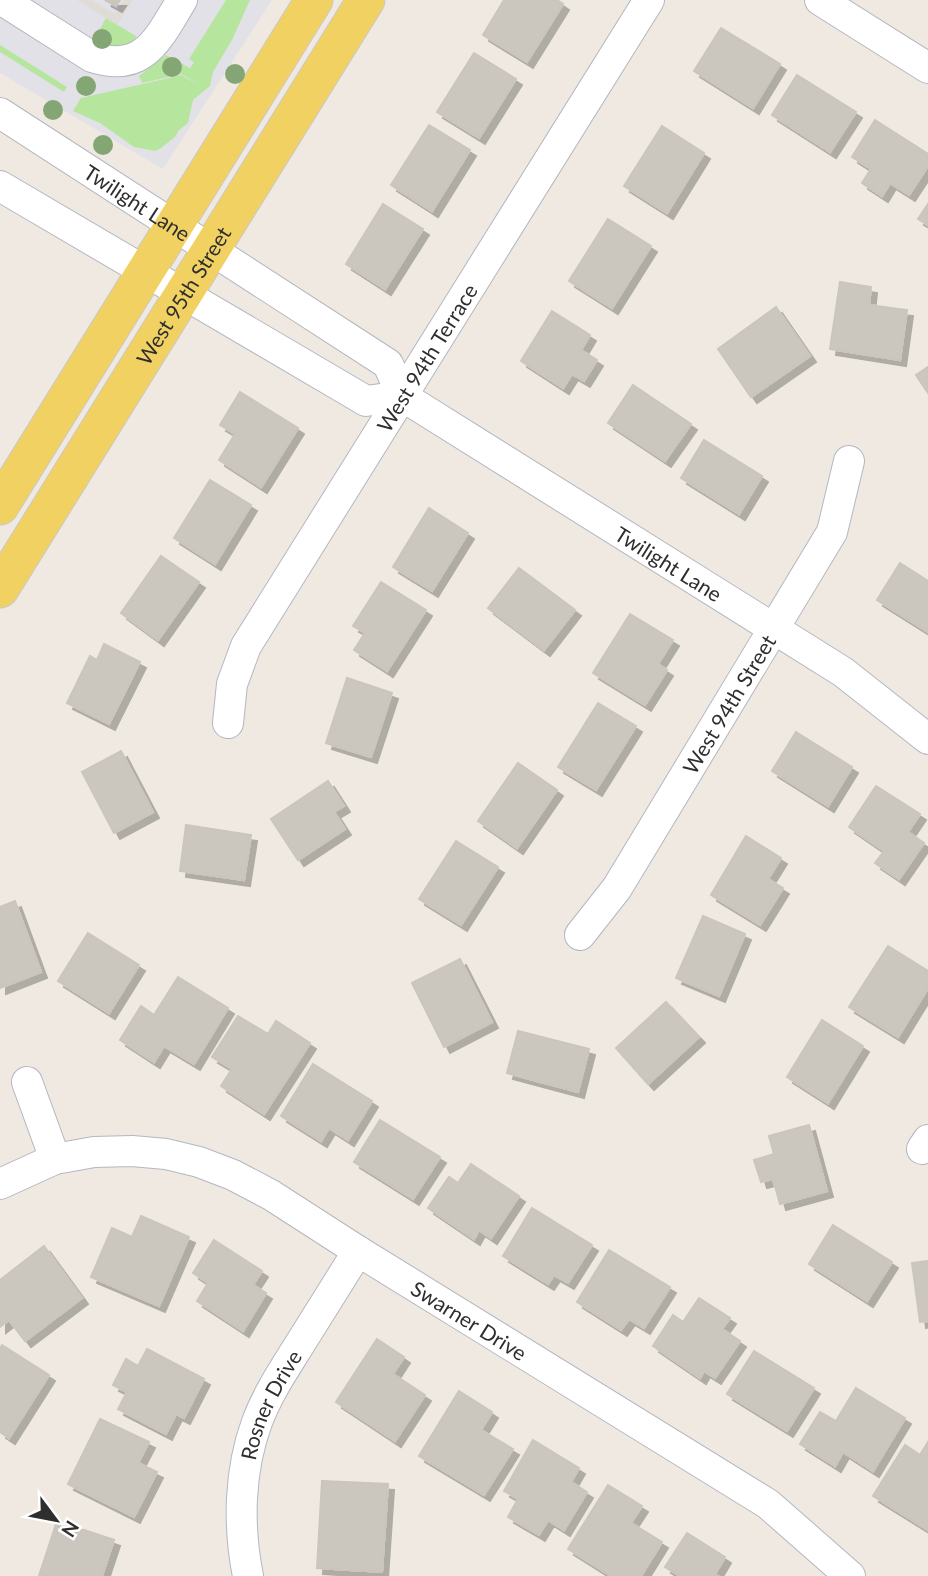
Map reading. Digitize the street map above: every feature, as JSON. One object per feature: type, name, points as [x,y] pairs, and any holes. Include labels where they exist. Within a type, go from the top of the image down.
[{"type":"main road","name":"West 95th Street","points":[[0,506],[314,0]]},
{"type":"main road","name":"West 95th Street","points":[[0,589],[366,0]]},
{"type":"street","points":[[2,0],[92,57],[108,62],[122,62],[147,52],[157,41],[182,0]]},
{"type":"street","name":"West 94th Terrace","points":[[228,723],[232,684],[246,646],[649,0]]},
{"type":"street","points":[[820,0],[928,68]]},
{"type":"street","name":"Twilight Lane","points":[[0,113],[388,364],[402,396],[843,672],[928,739]]},
{"type":"street","points":[[0,186],[366,401],[402,396]]},
{"type":"street","name":"West 94th Street","points":[[580,936],[617,888],[832,533],[849,461]]},
{"type":"street","points":[[27,1082],[55,1159]]},
{"type":"street","name":"Swarner Drive","points":[[0,1184],[55,1159],[94,1152],[166,1154],[200,1162],[233,1175],[271,1195],[768,1504],[850,1576]]},
{"type":"street","name":"Rosner Drive","points":[[248,1576],[243,1542],[243,1485],[256,1423],[269,1393],[358,1251]]},
{"type":"shaded area","points":[[0,0],[272,0],[163,169],[0,73]]},
{"type":"shaded area","points":[[77,0],[92,0],[115,14],[124,0],[133,0],[117,25]]},
{"type":"green space","points":[[226,0],[250,0],[232,40],[213,72],[210,86],[193,100],[188,123],[161,148],[155,151],[134,147],[100,123],[73,111],[81,98],[182,75],[202,87],[182,74],[142,83],[139,76],[166,55],[190,68],[194,62],[189,59]]},
{"type":"green space","points":[[106,18],[136,38],[125,47],[108,46],[98,41],[96,36]]},
{"type":"green space","points":[[0,45],[67,87],[64,92],[0,52]]},
{"type":"building","points":[[105,0],[120,0],[116,6]]},
{"type":"building","points":[[504,0],[557,0],[563,4],[527,62],[483,35]]},
{"type":"building","points":[[721,28],[780,64],[753,108],[694,71]]},
{"type":"building","points":[[474,53],[516,79],[479,138],[437,112]]},
{"type":"building","points":[[797,75],[856,112],[830,152],[772,115]]},
{"type":"building","points":[[875,120],[928,154],[928,166],[909,195],[890,183],[882,196],[862,183],[871,169],[852,157]]},
{"type":"building","points":[[429,125],[470,150],[432,211],[391,185]]},
{"type":"building","points":[[662,126],[704,153],[667,213],[624,186]]},
{"type":"building","points":[[383,204],[423,229],[385,289],[346,264]]},
{"type":"building","points":[[928,204],[928,225],[918,219]]},
{"type":"building","points":[[608,219],[651,246],[612,308],[569,281]]},
{"type":"building","points":[[840,282],[871,287],[869,305],[907,310],[900,360],[830,349]]},
{"type":"building","points":[[776,307],[810,356],[751,397],[718,349]]},
{"type":"building","points":[[552,311],[590,335],[581,350],[597,360],[584,381],[572,374],[563,388],[521,361]]},
{"type":"building","points":[[928,367],[928,393],[916,375]]},
{"type":"building","points":[[633,385],[691,424],[665,461],[608,423]]},
{"type":"building","points":[[240,392],[298,428],[261,487],[219,460],[235,434],[220,425]]},
{"type":"building","points":[[704,440],[762,476],[739,514],[681,478]]},
{"type":"building","points":[[210,480],[251,505],[215,564],[174,538]]},
{"type":"building","points":[[429,508],[468,533],[432,591],[393,567]]},
{"type":"building","points":[[161,556],[199,582],[158,640],[121,613]]},
{"type":"building","points":[[900,563],[928,581],[928,632],[877,600]]},
{"type":"building","points":[[519,568],[575,610],[544,650],[488,608]]},
{"type":"building","points":[[381,582],[426,610],[387,671],[354,650],[365,633],[353,626]]},
{"type":"building","points":[[630,614],[673,640],[658,664],[667,670],[645,705],[593,673]]},
{"type":"building","points":[[104,644],[140,662],[109,724],[67,703],[90,656],[97,660]]},
{"type":"building","points":[[347,678],[392,693],[371,757],[326,743]]},
{"type":"building","points":[[598,703],[636,726],[596,790],[558,767]]},
{"type":"building","points":[[796,732],[852,767],[828,806],[772,771]]},
{"type":"building","points":[[121,751],[153,812],[114,833],[82,772]]},
{"type":"building","points":[[518,763],[557,790],[517,848],[478,821]]},
{"type":"building","points":[[328,781],[344,806],[334,812],[345,829],[298,860],[271,819]]},
{"type":"building","points":[[876,786],[920,814],[908,832],[924,843],[899,879],[875,863],[884,851],[849,827]]},
{"type":"building","points":[[186,825],[251,835],[244,880],[180,871]]},
{"type":"building","points":[[746,836],[781,858],[768,879],[783,888],[760,925],[711,895]]},
{"type":"building","points":[[456,841],[498,867],[461,925],[419,899]]},
{"type":"building","points":[[15,901],[41,972],[0,988],[0,907]]},
{"type":"building","points":[[703,916],[745,934],[719,996],[676,978]]},
{"type":"building","points":[[88,933],[139,965],[109,1013],[58,981]]},
{"type":"building","points":[[888,946],[928,971],[928,988],[898,1037],[849,1007]]},
{"type":"building","points":[[460,959],[492,1022],[444,1047],[412,983]]},
{"type":"building","points":[[178,977],[228,1008],[194,1064],[164,1046],[154,1062],[120,1040],[141,1006],[154,1015]]},
{"type":"building","points":[[666,1002],[699,1037],[648,1084],[616,1048]]},
{"type":"building","points":[[238,1016],[268,1034],[276,1021],[310,1043],[264,1114],[221,1086],[232,1069],[212,1057]]},
{"type":"building","points":[[822,1020],[863,1046],[828,1103],[787,1077]]},
{"type":"building","points":[[518,1031],[589,1049],[578,1092],[507,1073]]},
{"type":"building","points":[[313,1064],[372,1101],[348,1140],[329,1128],[321,1141],[281,1116]]},
{"type":"building","points":[[380,1120],[440,1157],[413,1199],[354,1162]]},
{"type":"building","points":[[809,1125],[827,1191],[780,1204],[773,1179],[761,1182],[754,1160],[774,1154],[769,1136]]},
{"type":"building","points":[[471,1164],[519,1196],[491,1238],[479,1230],[474,1239],[428,1208],[449,1177],[458,1183]]},
{"type":"building","points":[[532,1208],[592,1245],[568,1283],[554,1275],[548,1284],[503,1256]]},
{"type":"building","points":[[141,1216],[189,1237],[159,1306],[91,1277],[112,1228],[132,1237]]},
{"type":"building","points":[[833,1225],[892,1262],[867,1301],[809,1264]]},
{"type":"building","points":[[214,1240],[262,1271],[253,1285],[266,1293],[243,1331],[197,1301],[208,1283],[193,1273]]},
{"type":"building","points":[[44,1246],[82,1298],[25,1341],[9,1320],[0,1327],[0,1280]]},
{"type":"building","points":[[609,1250],[670,1287],[644,1328],[629,1319],[621,1330],[577,1302]]},
{"type":"building","points":[[928,1261],[928,1321],[920,1322],[912,1263]]},
{"type":"building","points":[[699,1298],[730,1318],[722,1329],[740,1341],[715,1378],[704,1371],[700,1378],[653,1346],[673,1315],[683,1322]]},
{"type":"building","points":[[377,1339],[404,1357],[393,1374],[425,1395],[395,1441],[336,1402]]},
{"type":"building","points":[[2,1345],[49,1375],[9,1438],[0,1432]]},
{"type":"building","points":[[147,1349],[204,1379],[184,1418],[176,1414],[166,1434],[118,1409],[127,1392],[113,1385],[126,1359],[138,1366]]},
{"type":"building","points":[[754,1351],[814,1388],[787,1431],[727,1394]]},
{"type":"building","points":[[856,1388],[905,1418],[873,1471],[843,1452],[835,1466],[800,1444],[820,1412],[836,1421]]},
{"type":"building","points":[[459,1391],[492,1412],[481,1430],[513,1449],[484,1495],[419,1456]]},
{"type":"building","points":[[100,1419],[149,1442],[138,1463],[157,1472],[134,1517],[68,1484]]},
{"type":"building","points":[[533,1440],[579,1468],[571,1482],[587,1492],[564,1530],[548,1520],[539,1535],[508,1517],[518,1499],[504,1491]]},
{"type":"building","points":[[928,1442],[928,1530],[873,1496],[905,1445],[920,1455]]},
{"type":"building","points":[[322,1481],[388,1484],[382,1572],[317,1568]]},
{"type":"building","points":[[608,1485],[642,1506],[631,1523],[662,1542],[641,1576],[611,1576],[568,1549]]},
{"type":"building","points":[[57,1521],[114,1540],[102,1576],[39,1576]]},
{"type":"building","points":[[687,1533],[725,1557],[715,1574],[718,1576],[680,1576],[665,1567]]}]
